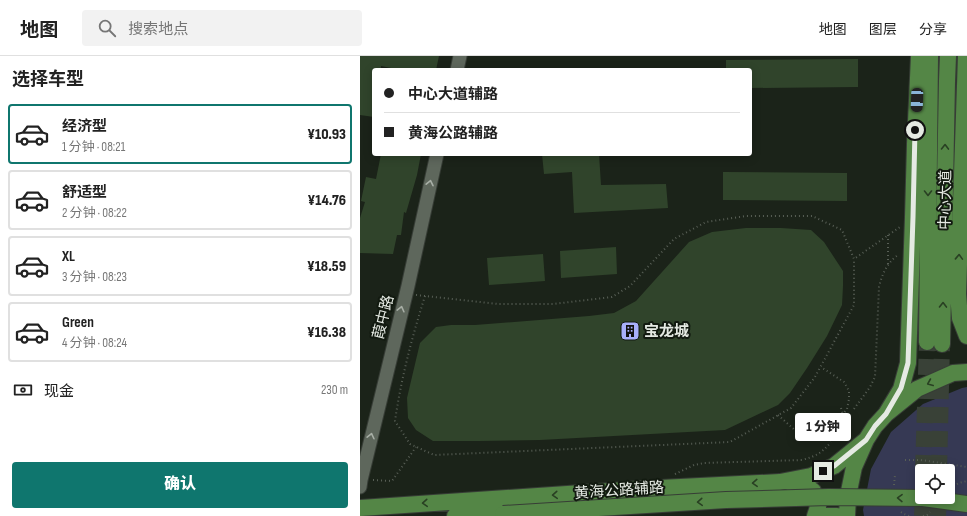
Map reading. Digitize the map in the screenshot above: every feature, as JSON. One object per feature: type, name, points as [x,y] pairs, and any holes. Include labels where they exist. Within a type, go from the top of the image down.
[{"type":"main road","points":[[886,414],[901,388],[908,363],[919,56]]},
{"type":"main road","name":"中心大道","points":[[930,56],[934,343],[948,56]]},
{"type":"main road","points":[[966,56],[958,294],[960,318],[967,336]]},
{"type":"main road","points":[[847,516],[848,496],[854,467],[866,440],[875,426],[886,414],[917,389],[953,373],[967,372]]},
{"type":"main road","name":"黄海公路辅路","points":[[360,508],[641,489],[780,482],[811,476],[834,466],[866,440]]},
{"type":"main road","points":[[780,482],[796,483],[813,491],[818,507],[815,516]]},
{"type":"main road","points":[[455,516],[726,500],[829,497],[923,498],[967,504]]},
{"type":"main road","points":[[822,516],[837,516]]},
{"type":"street","points":[[457,68],[460,56]]},
{"type":"street","name":"葭中路","points":[[360,484],[437,156]]},
{"type":"path","points":[[405,294],[425,296],[498,304],[552,304],[612,298],[630,286],[674,239],[706,222],[746,216],[812,216],[842,230],[854,259],[854,305],[815,377],[791,408],[730,442],[434,455],[416,447],[410,444],[395,421],[399,395],[412,338],[425,296]]},
{"type":"path","points":[[854,259],[913,217]]},
{"type":"path","points":[[888,235],[888,266]]},
{"type":"path","points":[[854,409],[870,387],[875,377],[880,287],[882,278],[892,260],[912,246]]},
{"type":"path","points":[[778,415],[797,432],[810,435],[823,435],[828,433],[847,409],[850,399],[844,382],[820,367]]},
{"type":"path","points":[[841,408],[843,415]]},
{"type":"path","points":[[826,426],[834,426]]},
{"type":"path","points":[[673,475],[694,465],[802,460],[813,457],[823,451],[831,442]]},
{"type":"path","points":[[360,484],[392,481],[416,447]]},
{"type":"path","points":[[905,460],[921,460],[941,464]]},
{"type":"path","points":[[955,466],[967,467]]},
{"type":"path","points":[[957,484],[967,481]]},
{"type":"shaded area","points":[[967,387],[967,516],[864,516],[863,510],[871,469],[891,432],[923,404]]},
{"type":"building","points":[[360,56],[439,56],[436,68],[391,68],[381,66],[381,68],[372,68],[372,117],[360,115]]},
{"type":"building","points":[[858,59],[858,87],[752,88],[752,68],[726,68],[726,60]]},
{"type":"building","points":[[381,156],[421,156],[417,175],[406,213],[404,212],[401,235],[397,235],[393,254],[360,253],[360,218],[365,202],[361,201],[366,177],[376,179]]},
{"type":"building","points":[[542,156],[599,156],[601,185],[666,184],[668,208],[574,213],[572,172],[544,174]]},
{"type":"building","points":[[723,172],[847,173],[847,201],[723,200]]},
{"type":"building","name":"宝龙城","points":[[746,228],[811,230],[824,242],[843,271],[842,305],[827,336],[790,393],[778,405],[725,430],[540,440],[433,441],[416,430],[408,418],[407,398],[420,343],[436,327],[614,313],[636,301],[689,242],[712,232]]},
{"type":"building","points":[[616,247],[617,274],[561,278],[560,251]]},
{"type":"building","points":[[543,254],[545,281],[489,285],[487,258]]},
{"type":"tunnel","points":[[923,464],[927,342]]},
{"type":"tunnel","points":[[939,464],[942,344]]},
{"type":"tunnel","points":[[922,516],[923,504]]},
{"type":"tunnel","points":[[938,516],[939,504]]},
{"type":"place","name":"宝龙城","points":[[630,331]]},
{"type":"route","points":[[823,471],[834,466],[866,440],[875,426],[886,414],[901,388],[908,363],[915,130]]}]
